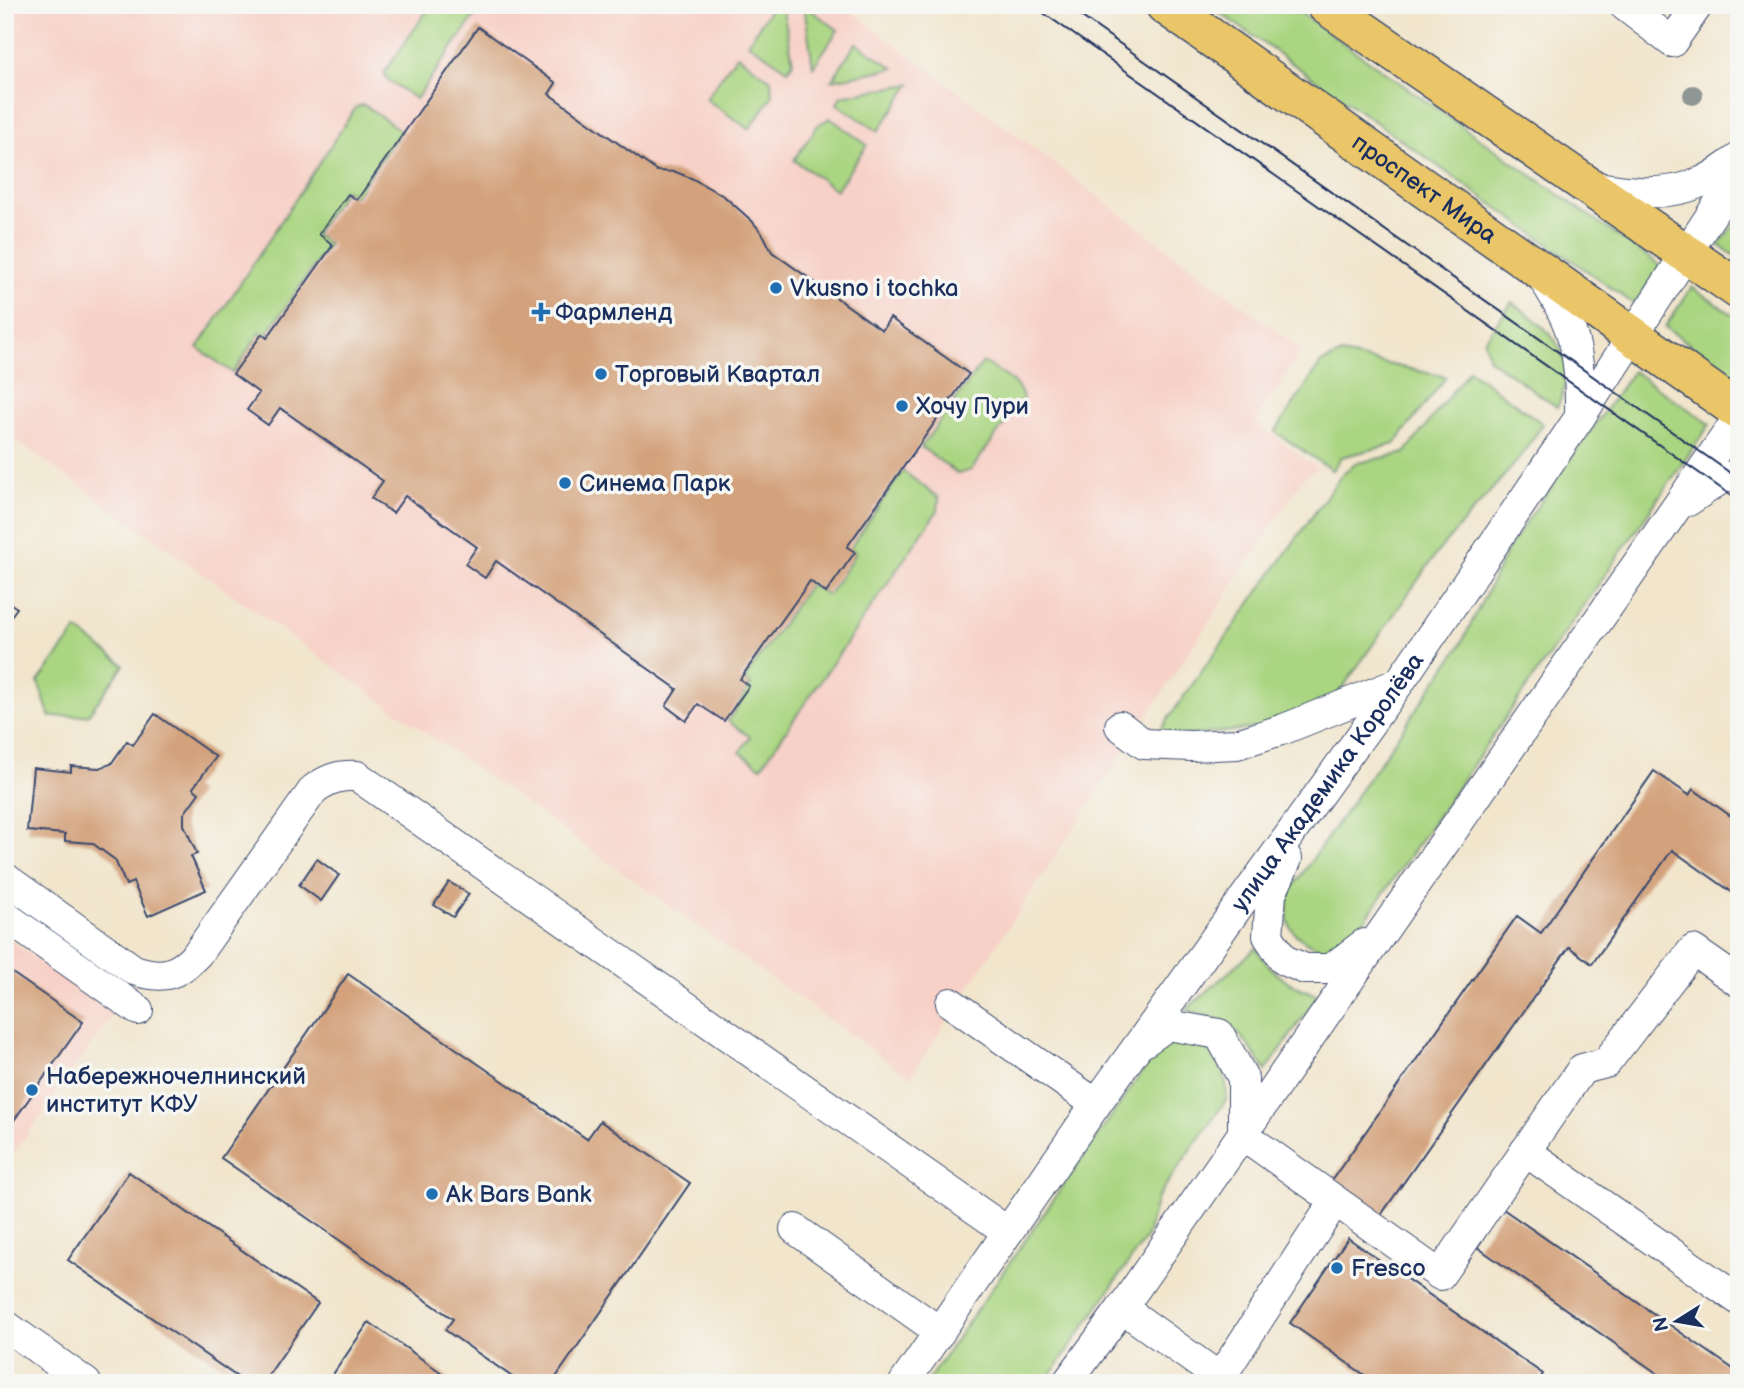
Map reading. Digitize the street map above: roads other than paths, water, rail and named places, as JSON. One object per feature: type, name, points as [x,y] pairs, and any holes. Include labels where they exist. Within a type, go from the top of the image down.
[{"type":"main road","name":"проспект Мира","points":[[1165,5],[1739,411]]},
{"type":"main road","points":[[1336,10],[1739,290]]},
{"type":"street","points":[[1624,5],[1672,42],[1698,5]]},
{"type":"street","points":[[1590,186],[1629,192],[1667,192],[1702,182],[1739,158]]},
{"type":"street","name":"улица Академика Королёва","points":[[904,1383],[1096,1104],[1399,683],[1580,417],[1739,172]]},
{"type":"street","points":[[1535,266],[1556,297],[1575,338],[1581,375],[1580,417]]},
{"type":"street","points":[[1067,1383],[1122,1308],[1739,417]]},
{"type":"street","points":[[1674,511],[1722,478],[1739,474]]},
{"type":"street","points":[[1120,726],[1143,744],[1237,744],[1284,729],[1399,683]]},
{"type":"street","points":[[5,878],[134,970],[150,975],[170,974],[185,967],[197,954],[314,789],[336,777],[356,776],[1008,1232]]},
{"type":"street","points":[[1313,801],[1271,894],[1268,936],[1284,960],[1305,969],[1331,969],[1382,931]]},
{"type":"street","points":[[5,916],[138,1010]]},
{"type":"street","points":[[1242,1135],[1440,1275],[1582,1069],[1606,1063],[1693,950],[1739,982]]},
{"type":"street","points":[[951,1003],[1096,1104]]},
{"type":"street","points":[[1140,1044],[1168,1025],[1219,1034],[1243,1078],[1242,1135]]},
{"type":"street","points":[[1525,1151],[1739,1300]]},
{"type":"street","points":[[1122,1308],[1224,1380],[1335,1201]]},
{"type":"street","points":[[795,1229],[940,1332]]},
{"type":"street","points":[[5,1325],[74,1379]]},
{"type":"tram line","points":[[1032,5],[1739,501]]},
{"type":"tram line","points":[[1065,5],[1739,479]]},
{"type":"place","name":"Vkusno i tochka","points":[[776,288]]},
{"type":"place","name":"Фармленд","points":[[541,312]]},
{"type":"place","name":"Торговый Квартал","points":[[601,374]]},
{"type":"place","name":"Хочу Пури","points":[[902,406]]},
{"type":"place","name":"Синема Парк","points":[[565,483]]},
{"type":"place","name":"Набережночелнинский институт КФУ","points":[[32,1090]]},
{"type":"place","name":"Ak Bars Bank","points":[[432,1194]]},
{"type":"place","name":"Fresco","points":[[1337,1268]]}]
